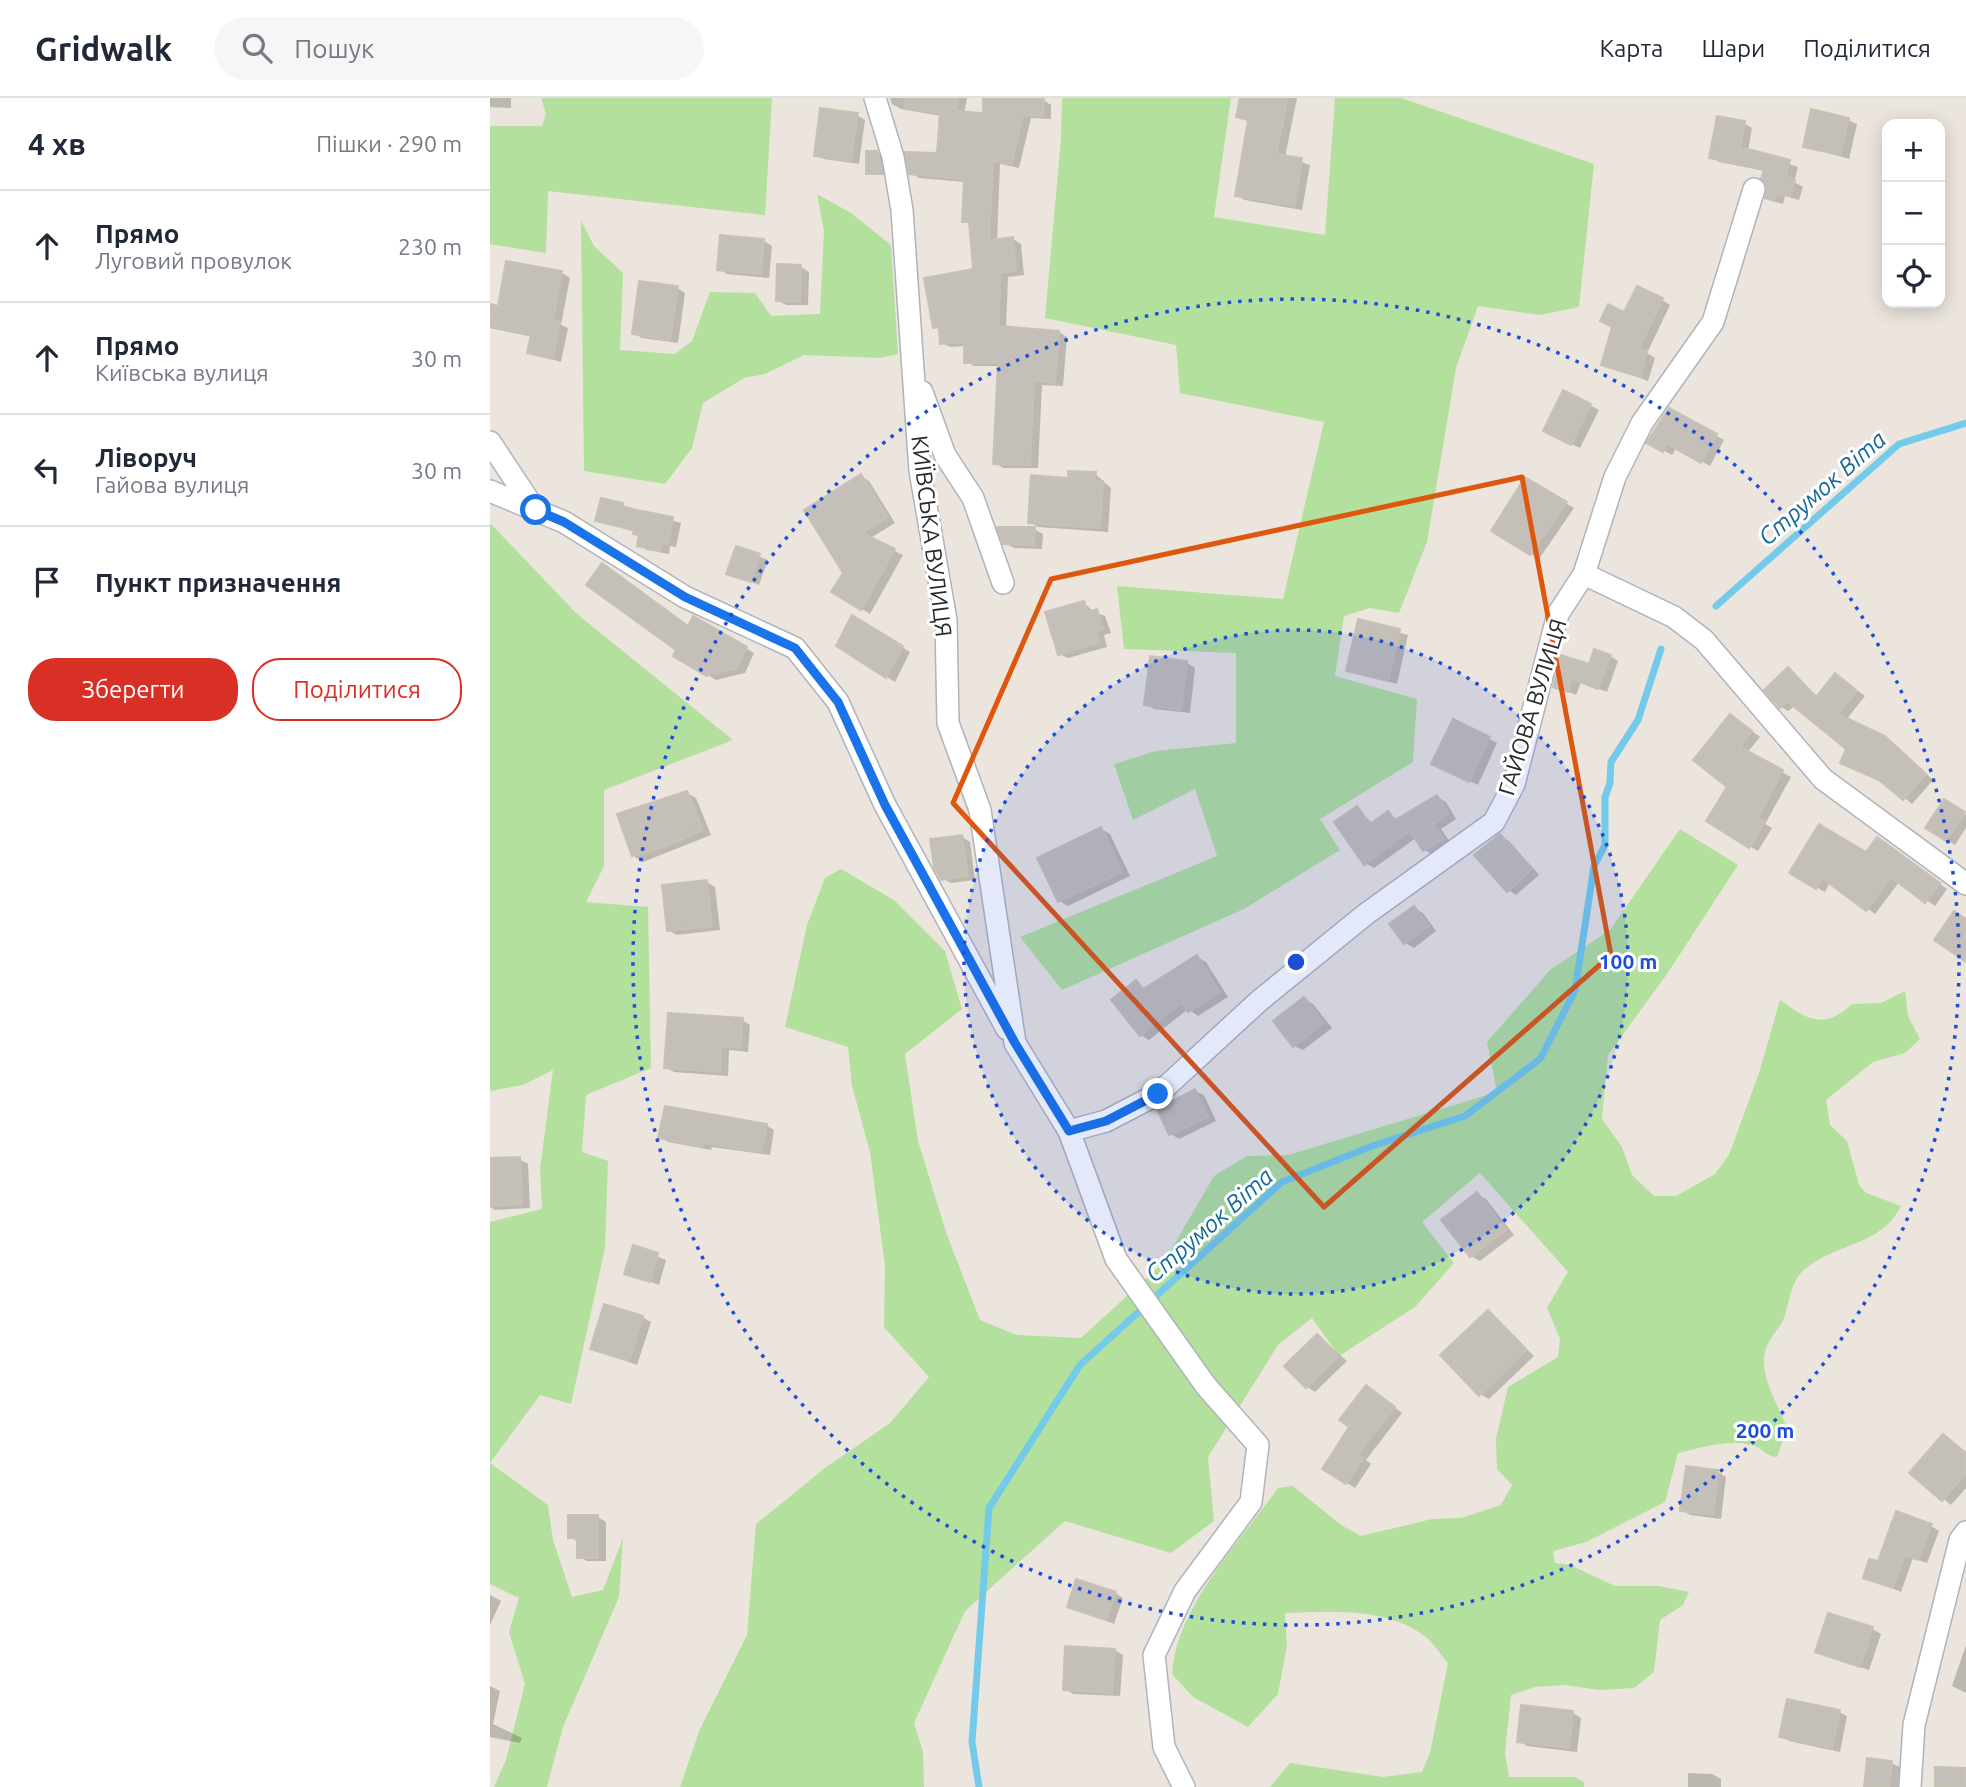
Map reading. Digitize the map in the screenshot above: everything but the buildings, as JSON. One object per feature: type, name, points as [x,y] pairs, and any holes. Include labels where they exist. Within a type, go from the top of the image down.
[{"type":"street","name":"КИЇВСЬКА ВУЛИЦЯ","points":[[875,98],[893,157],[902,210],[920,471],[946,620],[948,723],[980,810],[1015,1043],[1069,1131],[1116,1259],[1206,1386],[1258,1445],[1251,1502],[1185,1591],[1154,1655],[1164,1747],[1184,1787]]},
{"type":"street","name":"ГАЙОВА ВУЛИЦЯ","points":[[1069,1131],[1106,1121],[1158,1094],[1259,1001],[1366,914],[1494,822],[1514,784],[1558,614],[1584,574],[1615,477],[1642,423],[1713,322],[1754,190]]},
{"type":"street","points":[[915,374],[945,455],[972,498],[1003,583]]},
{"type":"street","points":[[490,442],[536,510]]},
{"type":"street","points":[[490,491],[564,522],[685,597],[795,648],[838,702],[885,805],[1015,1043]]},
{"type":"street","points":[[1584,574],[1674,617],[1704,640],[1823,779],[1966,884]]},
{"type":"street","points":[[1910,1787],[1913,1725],[1959,1540],[1966,1532]]},
{"type":"highlighted area","points":[[1522,477],[1611,955],[1324,1207],[953,803],[1051,579]]},
{"type":"green space","points":[[541,98],[772,98],[765,215],[548,191],[546,253],[490,244],[490,126],[542,126],[546,114]]},
{"type":"green space","points":[[1062,98],[1231,98],[1214,217],[1325,235],[1335,98],[1401,98],[1594,164],[1579,307],[1540,315],[1478,306],[1456,368],[1427,542],[1399,613],[1370,608],[1344,616],[1335,676],[1417,699],[1413,762],[1320,819],[1340,850],[1244,909],[1062,990],[1020,937],[1217,856],[1195,789],[1133,820],[1114,764],[1156,751],[1236,743],[1236,653],[1124,649],[1117,586],[1283,599],[1324,422],[1180,393],[1176,345],[1045,318],[1061,139]]},
{"type":"green space","points":[[817,194],[851,213],[891,245],[898,354],[880,358],[804,355],[765,374],[744,378],[703,403],[692,448],[665,484],[584,471],[581,221],[594,246],[623,273],[620,350],[675,354],[692,341],[710,292],[755,293],[771,316],[820,314],[824,231]]},
{"type":"green space","points":[[490,523],[577,614],[733,740],[604,790],[604,866],[586,902],[648,907],[651,1068],[586,1095],[582,1152],[608,1161],[605,1248],[571,1404],[540,1395],[490,1463],[490,1222],[542,1209],[540,1169],[553,1070],[523,1085],[490,1091]]},
{"type":"green space","points":[[1680,829],[1738,865],[1667,974],[1608,1055],[1602,1119],[1622,1147],[1632,1175],[1654,1196],[1676,1196],[1715,1174],[1729,1155],[1759,1073],[1780,1000],[1808,1017],[1824,1019],[1833,1017],[1852,1004],[1881,1003],[1905,991],[1908,1016],[1920,1039],[1905,1053],[1873,1062],[1826,1100],[1830,1125],[1847,1141],[1859,1185],[1866,1193],[1901,1206],[1893,1219],[1882,1229],[1816,1261],[1796,1280],[1784,1318],[1764,1356],[1766,1377],[1787,1428],[1777,1457],[1744,1443],[1715,1444],[1678,1453],[1665,1502],[1586,1542],[1553,1551],[1555,1563],[1570,1565],[1615,1586],[1659,1586],[1689,1592],[1683,1605],[1660,1620],[1654,1672],[1634,1688],[1599,1690],[1565,1685],[1535,1687],[1511,1695],[1505,1753],[1509,1777],[1575,1777],[1584,1782],[1584,1787],[1270,1787],[1290,1763],[1383,1777],[1422,1772],[1430,1753],[1448,1663],[1427,1638],[1412,1628],[1378,1616],[1340,1612],[1285,1613],[1287,1645],[1278,1694],[1248,1727],[1193,1697],[1172,1674],[1176,1649],[1197,1600],[1278,1488],[1293,1486],[1341,1525],[1361,1536],[1432,1519],[1461,1518],[1501,1505],[1512,1485],[1497,1469],[1496,1439],[1508,1387],[1558,1357],[1560,1339],[1547,1308],[1568,1272],[1480,1173],[1422,1222],[1454,1263],[1415,1307],[1339,1356],[1312,1318],[1278,1345],[1208,1457],[1214,1521],[1171,1553],[1065,1521],[965,1611],[914,1723],[923,1752],[924,1787],[680,1787],[700,1729],[747,1635],[756,1524],[825,1468],[890,1423],[929,1377],[884,1327],[885,1266],[870,1152],[852,1086],[848,1047],[785,1027],[807,925],[825,878],[841,869],[894,900],[945,951],[962,1009],[905,1054],[918,1141],[947,1235],[980,1320],[1017,1335],[1081,1338],[1164,1262],[1214,1176],[1247,1156],[1288,1155],[1497,1092],[1487,1042],[1550,970],[1610,930]]},
{"type":"green space","points":[[490,1463],[548,1505],[553,1540],[572,1597],[603,1590],[623,1538],[619,1597],[563,1727],[547,1787],[494,1787],[506,1760],[525,1684],[509,1632],[519,1598],[490,1584]]},
{"type":"waterway","name":"Струмок Віта","points":[[1716,606],[1899,444],[1966,423]]},
{"type":"waterway","name":"Струмок Віта","points":[[979,1787],[972,1742],[989,1508],[1080,1365],[1282,1182],[1375,1145],[1465,1116],[1540,1059],[1575,991],[1594,866],[1605,845],[1605,797],[1610,783],[1611,762],[1638,720],[1661,649]]},
{"type":"route","points":[[536,510],[564,522],[685,597],[795,648],[838,702],[885,805],[1015,1043],[1069,1131],[1106,1121],[1158,1094]]}]
